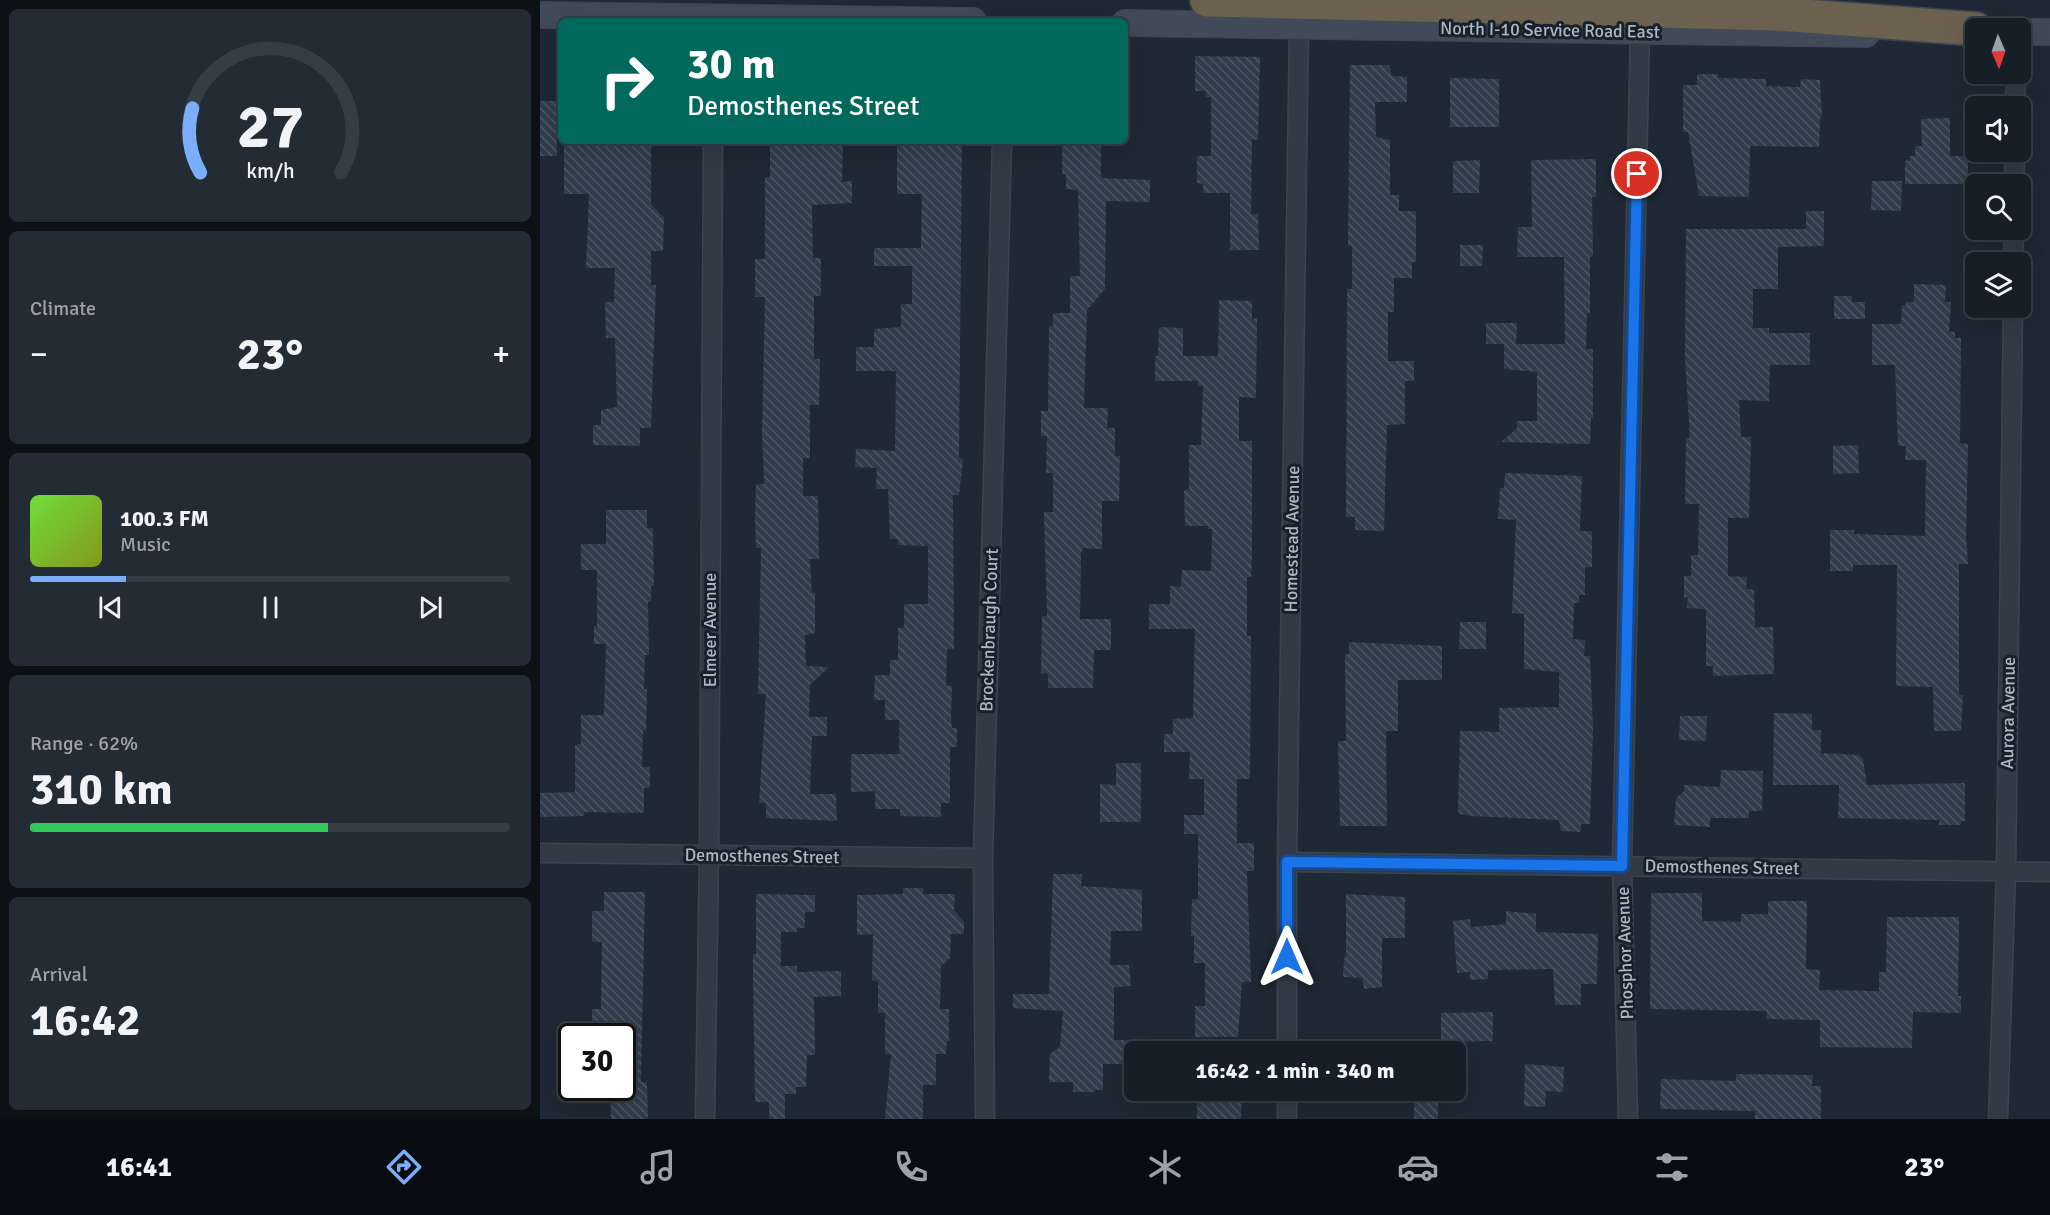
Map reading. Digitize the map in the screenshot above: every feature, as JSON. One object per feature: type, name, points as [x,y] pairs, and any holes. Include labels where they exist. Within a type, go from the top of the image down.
[{"type":"highway","points":[[1207,0],[1777,14],[1965,30]]},
{"type":"street","points":[[540,15],[644,18]]},
{"type":"street","name":"North I-10 Service Road East","points":[[1128,23],[1796,35],[1965,31]]},
{"type":"street","name":"Homestead Avenue","points":[[1287,1041],[1287,862],[1299,26]]},
{"type":"street","name":"Phosphor Avenue","points":[[1628,1119],[1622,866],[1640,31]]},
{"type":"street","points":[[2031,32],[2050,32]]},
{"type":"street","name":"Elmeer Avenue","points":[[705,1119],[709,855],[713,144]]},
{"type":"street","name":"Brockenbraugh Court","points":[[985,1119],[983,858],[1002,144]]},
{"type":"street","name":"Aurora Avenue","points":[[1998,1119],[2006,871],[2013,318]]},
{"type":"street","name":"Demosthenes Street","points":[[540,853],[983,858]]},
{"type":"street","name":"Demosthenes Street","points":[[1287,862],[2050,872]]},
{"type":"street","points":[[1287,1101],[1287,1119]]},
{"type":"building","points":[[1195,56],[1260,57],[1258,140],[1252,139],[1251,214],[1258,214],[1259,250],[1230,250],[1230,193],[1203,193],[1203,184],[1197,183],[1197,156],[1211,156],[1211,97],[1206,97],[1206,91],[1195,91]]},
{"type":"building","points":[[1350,65],[1389,65],[1392,76],[1407,77],[1407,102],[1375,102],[1376,137],[1390,140],[1390,195],[1399,195],[1399,211],[1416,211],[1416,262],[1412,262],[1412,278],[1394,278],[1394,312],[1388,312],[1388,361],[1414,361],[1414,381],[1405,381],[1405,424],[1387,425],[1384,531],[1355,530],[1355,517],[1346,517],[1347,289],[1352,289],[1352,246],[1348,246]]},
{"type":"building","points":[[1697,74],[1718,74],[1718,78],[1766,79],[1766,86],[1800,87],[1801,79],[1820,80],[1822,116],[1819,147],[1750,146],[1749,197],[1699,196],[1688,132],[1683,132],[1683,85],[1697,85]]},
{"type":"building","points":[[1450,78],[1499,79],[1499,127],[1450,127]]},
{"type":"building","points":[[540,101],[556,101],[557,156],[540,156]]},
{"type":"building","points":[[1950,118],[1950,156],[1965,156],[1965,162],[1968,162],[1968,174],[1965,174],[1965,183],[1905,184],[1905,161],[1910,160],[1910,156],[1915,156],[1915,146],[1922,146],[1921,119]]},
{"type":"building","points":[[564,144],[651,144],[651,204],[664,218],[663,251],[651,251],[651,285],[656,285],[651,428],[640,428],[640,446],[593,445],[593,425],[601,425],[601,410],[617,407],[615,338],[606,338],[605,302],[614,302],[615,268],[586,268],[589,194],[564,194]]},
{"type":"building","points":[[770,144],[843,144],[842,182],[852,181],[852,203],[812,205],[813,258],[821,258],[821,296],[814,296],[814,359],[820,359],[819,405],[810,405],[810,458],[803,458],[803,496],[818,496],[819,559],[810,559],[812,593],[815,593],[815,633],[805,635],[806,666],[829,667],[810,685],[809,717],[827,717],[827,736],[812,736],[810,794],[836,794],[837,821],[766,818],[766,803],[759,803],[766,694],[758,694],[761,548],[756,548],[755,518],[756,484],[764,484],[762,432],[765,297],[755,297],[755,259],[765,259],[765,177],[770,177]]},
{"type":"building","points":[[897,144],[962,144],[959,457],[963,460],[959,495],[953,495],[954,649],[947,649],[946,686],[952,686],[951,719],[952,728],[957,728],[957,747],[950,747],[950,803],[941,803],[941,817],[900,816],[900,809],[875,809],[875,791],[851,792],[851,754],[899,754],[899,720],[885,720],[885,700],[874,700],[875,675],[890,675],[890,660],[898,660],[898,628],[904,628],[904,604],[928,604],[928,546],[898,545],[898,539],[890,539],[888,489],[876,489],[877,468],[855,467],[856,449],[895,451],[896,371],[856,371],[856,347],[874,347],[874,329],[901,327],[901,304],[912,304],[912,266],[874,266],[874,248],[921,248],[922,194],[897,194]]},
{"type":"building","points":[[1062,144],[1101,144],[1101,178],[1150,180],[1150,202],[1106,201],[1105,289],[1087,310],[1084,408],[1108,408],[1107,428],[1115,428],[1115,456],[1120,456],[1119,501],[1102,501],[1102,549],[1083,548],[1081,554],[1080,619],[1111,619],[1111,650],[1094,650],[1093,688],[1048,688],[1048,674],[1041,673],[1042,616],[1047,616],[1044,512],[1053,512],[1053,473],[1046,473],[1047,436],[1041,436],[1041,411],[1048,411],[1049,326],[1053,326],[1053,313],[1070,313],[1070,276],[1080,276],[1078,190],[1066,189],[1066,174],[1062,174]]},
{"type":"building","points":[[1596,159],[1596,197],[1592,197],[1593,257],[1590,257],[1590,313],[1587,313],[1586,349],[1593,349],[1593,418],[1591,418],[1590,444],[1501,442],[1517,428],[1517,421],[1537,421],[1537,372],[1504,369],[1504,344],[1565,344],[1564,257],[1517,257],[1518,227],[1532,227],[1531,160]]},
{"type":"building","points":[[1480,160],[1479,193],[1453,193],[1453,161]]},
{"type":"building","points":[[1872,181],[1902,181],[1901,211],[1871,210]]},
{"type":"building","points":[[1806,211],[1824,211],[1824,246],[1778,247],[1778,289],[1753,289],[1753,328],[1769,328],[1769,333],[1810,333],[1810,365],[1770,365],[1769,401],[1739,400],[1741,437],[1751,437],[1749,518],[1728,518],[1728,576],[1747,577],[1746,589],[1754,590],[1755,627],[1773,627],[1774,674],[1713,676],[1713,666],[1706,666],[1706,609],[1687,608],[1688,597],[1684,598],[1684,576],[1691,576],[1691,555],[1698,555],[1699,504],[1685,504],[1686,438],[1690,438],[1685,358],[1686,229],[1806,229]]},
{"type":"building","points":[[1460,245],[1483,245],[1482,266],[1460,266]]},
{"type":"building","points":[[1914,284],[1946,285],[1945,302],[1951,302],[1949,332],[1955,332],[1955,338],[1961,338],[1960,443],[1968,444],[1966,536],[1968,564],[1959,564],[1959,695],[1963,695],[1961,731],[1934,731],[1933,687],[1896,686],[1897,565],[1853,565],[1853,571],[1830,571],[1830,530],[1854,530],[1854,534],[1925,536],[1926,460],[1905,460],[1906,446],[1898,446],[1895,365],[1872,365],[1872,324],[1901,324],[1902,306],[1906,305],[1906,302],[1914,302]]},
{"type":"building","points":[[1834,296],[1852,296],[1852,302],[1865,302],[1865,319],[1834,319]]},
{"type":"building","points":[[1219,300],[1252,301],[1252,319],[1257,318],[1256,398],[1239,397],[1239,441],[1252,441],[1252,559],[1251,577],[1247,577],[1247,636],[1251,636],[1250,779],[1237,779],[1237,843],[1254,843],[1254,871],[1247,871],[1251,982],[1242,982],[1238,1037],[1195,1037],[1195,1006],[1205,1006],[1205,963],[1194,963],[1194,936],[1191,936],[1192,899],[1198,900],[1198,834],[1184,834],[1184,815],[1204,815],[1204,779],[1189,779],[1190,752],[1164,752],[1164,734],[1173,734],[1173,719],[1193,718],[1195,629],[1149,629],[1149,604],[1170,604],[1170,586],[1181,587],[1182,570],[1211,571],[1212,529],[1208,529],[1208,526],[1185,526],[1184,491],[1189,489],[1189,445],[1201,445],[1203,386],[1198,386],[1198,381],[1155,381],[1155,356],[1158,356],[1159,327],[1183,328],[1183,356],[1218,356]]},
{"type":"building","points":[[1486,323],[1517,323],[1516,344],[1486,344]]},
{"type":"building","points":[[1858,445],[1859,473],[1833,474],[1833,446]]},
{"type":"building","points":[[1505,473],[1582,476],[1580,531],[1592,531],[1592,567],[1585,567],[1585,595],[1579,595],[1579,603],[1574,603],[1573,639],[1585,640],[1584,656],[1590,656],[1593,730],[1590,824],[1581,824],[1581,832],[1561,831],[1559,820],[1459,814],[1460,731],[1499,732],[1499,708],[1559,707],[1559,672],[1524,669],[1524,614],[1512,613],[1516,520],[1498,519],[1500,488],[1504,488]]},
{"type":"building","points":[[606,510],[647,510],[647,528],[653,528],[654,586],[651,586],[651,602],[648,602],[649,655],[645,655],[646,731],[643,730],[642,767],[650,767],[650,788],[644,788],[644,813],[584,812],[584,816],[540,817],[540,793],[575,792],[575,745],[581,744],[581,715],[604,715],[606,644],[594,644],[594,626],[597,626],[597,570],[581,570],[581,544],[606,544]]},
{"type":"building","points":[[1460,622],[1486,622],[1486,649],[1459,649]]},
{"type":"building","points":[[1349,642],[1442,646],[1442,680],[1398,680],[1398,731],[1386,731],[1387,826],[1340,826],[1338,741],[1346,741],[1345,654],[1349,654]]},
{"type":"building","points":[[1774,713],[1812,714],[1812,730],[1821,730],[1821,753],[1859,755],[1863,759],[1867,785],[1965,783],[1965,821],[1961,821],[1961,825],[1939,825],[1939,820],[1838,818],[1839,785],[1773,785]]},
{"type":"building","points":[[1680,716],[1707,716],[1706,741],[1679,740]]},
{"type":"building","points":[[1116,763],[1141,763],[1141,822],[1100,822],[1100,784],[1116,785]]},
{"type":"building","points":[[1721,770],[1763,771],[1762,811],[1749,811],[1749,818],[1710,818],[1710,827],[1674,825],[1676,798],[1684,791],[1684,785],[1720,787]]},
{"type":"building","points":[[1053,874],[1082,874],[1081,886],[1142,890],[1142,931],[1111,931],[1110,965],[1129,965],[1131,986],[1114,987],[1114,1040],[1134,1041],[1124,1041],[1124,1064],[1103,1064],[1103,1090],[1073,1092],[1073,1082],[1049,1082],[1050,1054],[1060,1047],[1063,1011],[1013,1008],[1013,994],[1049,994]]},
{"type":"building","points":[[903,888],[923,888],[923,894],[955,894],[954,910],[964,922],[964,934],[951,934],[950,958],[941,966],[940,1009],[949,1009],[949,1041],[947,1041],[946,1054],[936,1054],[936,1085],[923,1085],[923,1119],[885,1119],[891,1054],[885,1054],[885,1013],[878,1013],[878,981],[872,980],[873,934],[857,935],[857,895],[903,894]]},
{"type":"building","points":[[604,892],[645,892],[641,1082],[647,1082],[648,1119],[611,1119],[610,1101],[636,1101],[636,1023],[592,1023],[592,1009],[601,1009],[602,942],[592,942],[592,911],[604,911]]},
{"type":"building","points":[[1651,893],[1702,893],[1702,921],[1741,922],[1741,914],[1768,914],[1768,901],[1807,901],[1806,969],[1820,970],[1819,990],[1879,991],[1879,972],[1886,972],[1887,917],[1959,917],[1958,996],[1961,996],[1961,1013],[1913,1012],[1912,1048],[1820,1047],[1820,1020],[1766,1019],[1767,1011],[1650,1009]]},
{"type":"building","points":[[756,894],[815,895],[815,912],[805,912],[805,928],[797,928],[797,932],[781,932],[781,966],[797,966],[797,972],[841,971],[841,996],[814,997],[815,1055],[807,1055],[806,1087],[796,1087],[796,1094],[785,1094],[785,1119],[769,1119],[769,1102],[755,1102],[753,954],[756,954]]},
{"type":"building","points":[[1346,894],[1405,897],[1405,938],[1382,938],[1382,987],[1364,989],[1362,978],[1343,977],[1344,958],[1346,957]]},
{"type":"building","points":[[1506,911],[1536,914],[1536,932],[1598,934],[1597,984],[1581,984],[1581,1005],[1555,1005],[1553,969],[1488,970],[1488,979],[1470,980],[1470,972],[1457,973],[1453,921],[1470,919],[1471,927],[1506,924]]},
{"type":"building","points":[[1493,1012],[1493,1041],[1441,1041],[1441,1013]]},
{"type":"building","points":[[1525,1064],[1564,1067],[1563,1092],[1546,1091],[1545,1107],[1524,1106]]},
{"type":"building","points":[[1736,1074],[1813,1075],[1812,1086],[1821,1086],[1821,1119],[1755,1119],[1755,1111],[1660,1109],[1661,1079],[1736,1081]]},
{"type":"building","points":[[1197,1101],[1242,1101],[1241,1119],[1197,1119]]},
{"type":"building","points":[[1414,1101],[1438,1101],[1438,1119],[1414,1119]]},
{"type":"route","points":[[1287,957],[1287,862],[1622,866],[1637,174]]}]
